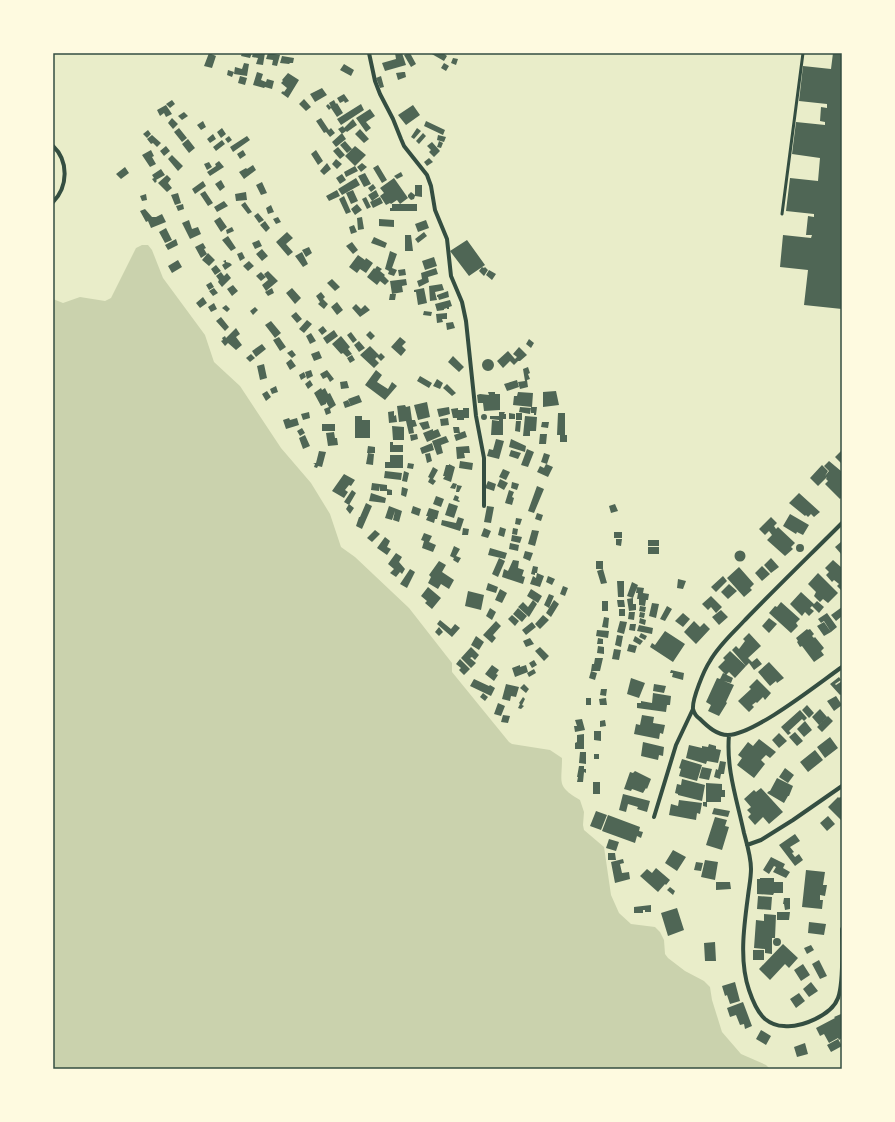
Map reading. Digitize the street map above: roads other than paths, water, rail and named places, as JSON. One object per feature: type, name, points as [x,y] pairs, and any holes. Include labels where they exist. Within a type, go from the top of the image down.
[{"type":"street","points":[[369,53],[375,81],[404,146],[428,175],[435,210],[447,240],[451,276],[465,312],[476,416],[484,458],[484,506]]},
{"type":"street","points":[[53,146],[58,150],[64,162],[65,172],[63,185],[58,197],[53,202]]},
{"type":"street","points":[[654,817],[676,745],[694,709],[695,698],[703,674],[709,662],[718,649],[753,612],[842,523]]},
{"type":"street","points":[[694,709],[697,717],[709,728],[721,734],[729,735],[748,729],[769,718],[842,667]]},
{"type":"street","points":[[729,735],[729,764],[751,869],[745,922],[745,973],[749,989],[757,1008],[764,1018],[772,1023],[785,1026],[801,1024],[830,1011],[838,999],[841,984],[842,929]]},
{"type":"street","points":[[747,845],[761,840],[842,786]]},
{"type":"lane","points":[[782,214],[803,53]]}]
